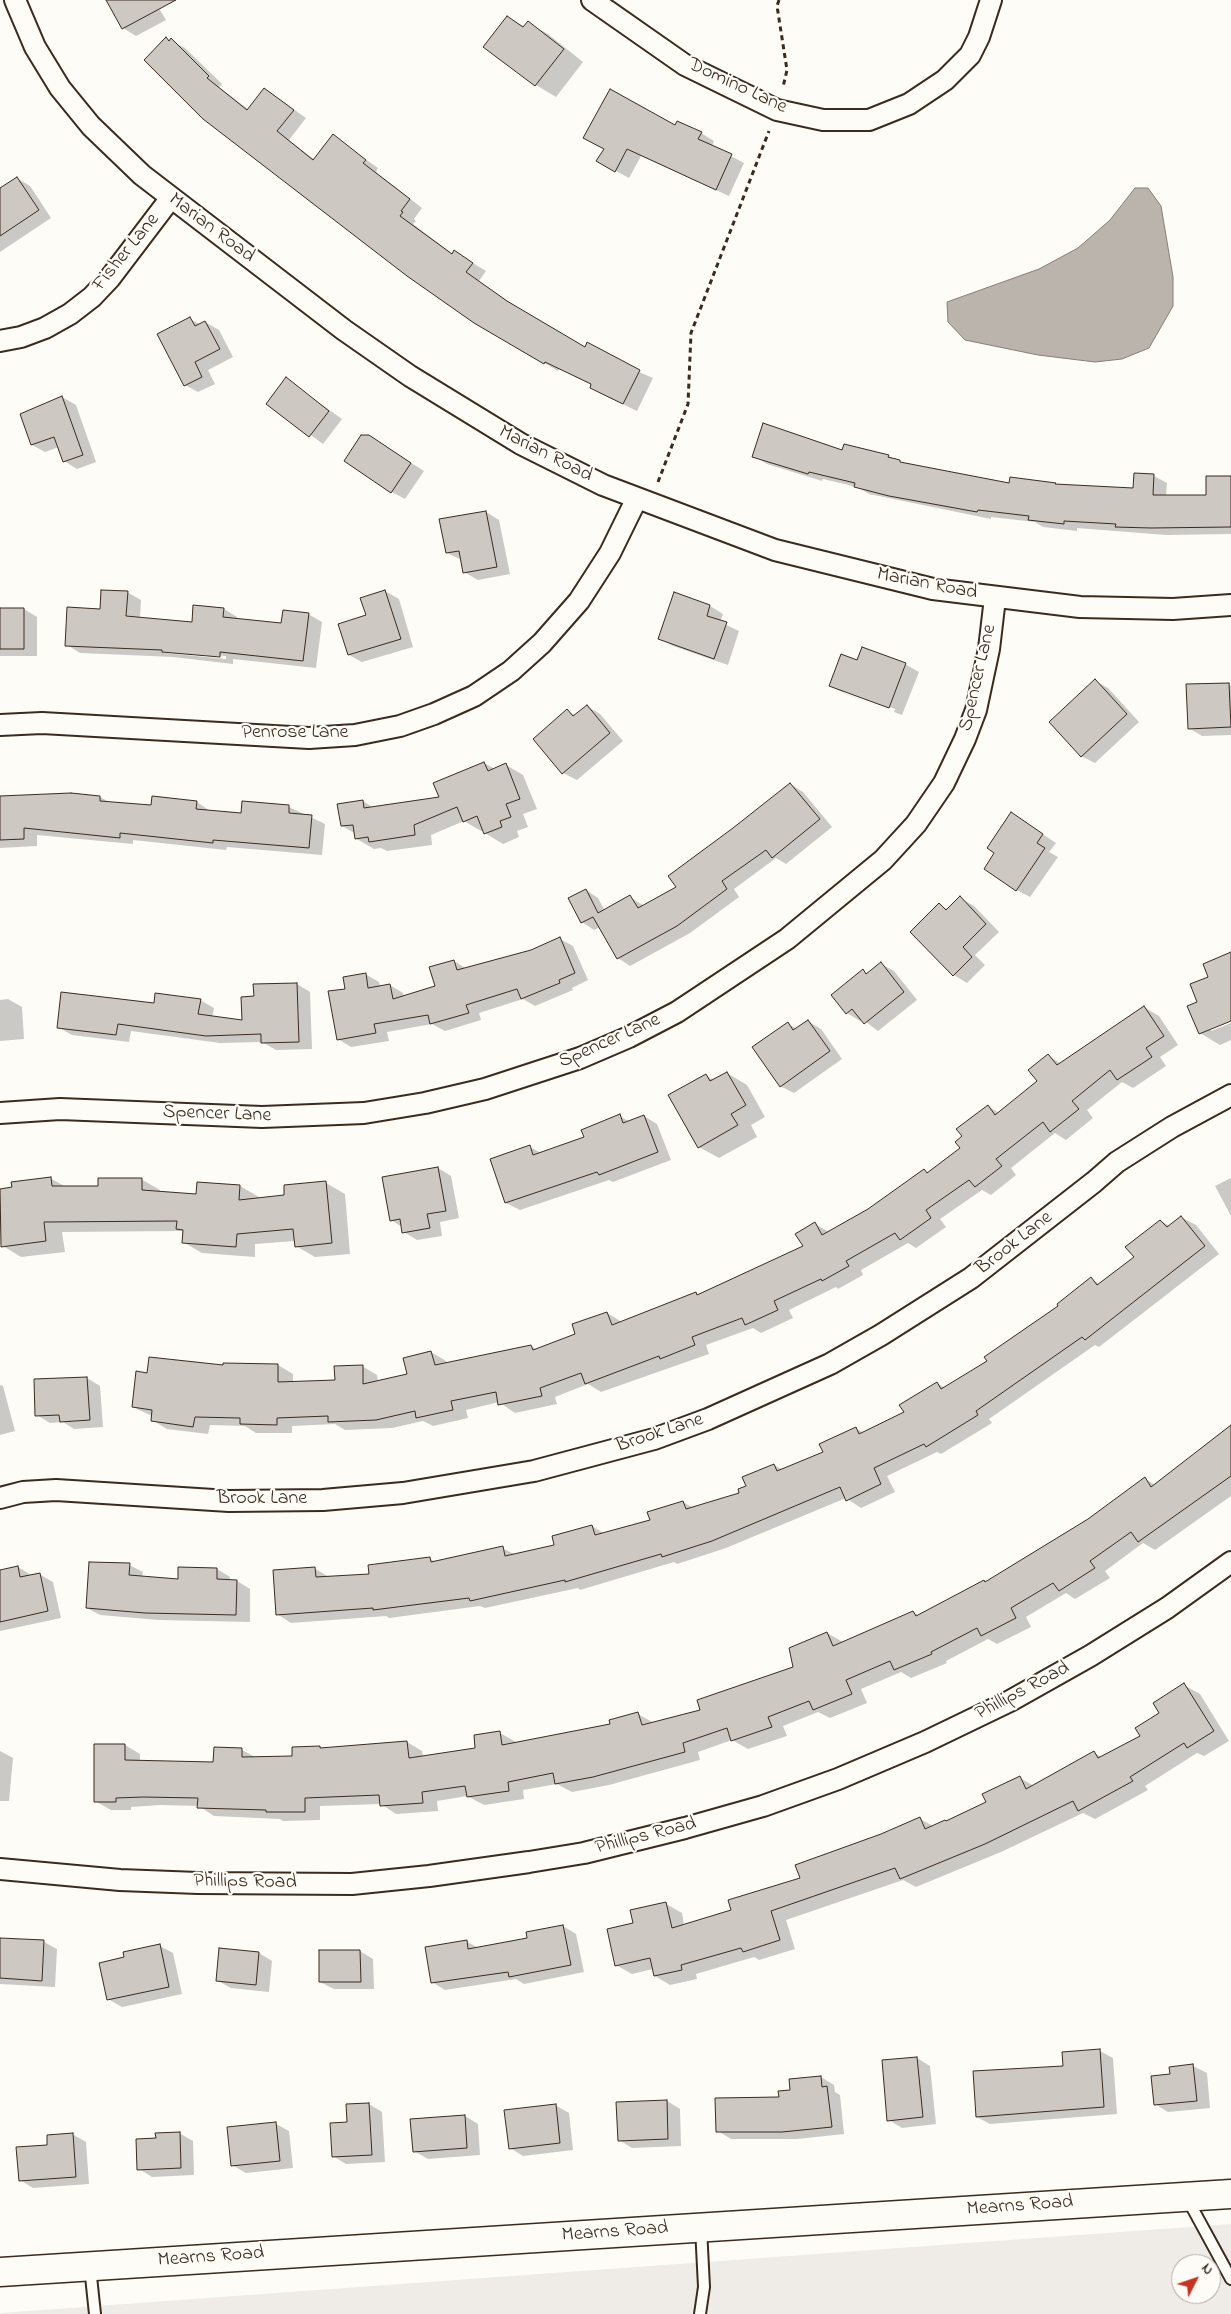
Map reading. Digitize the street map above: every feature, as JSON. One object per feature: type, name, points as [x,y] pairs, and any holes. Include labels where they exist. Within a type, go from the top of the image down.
[{"type":"street","name":"Marian Road","points":[[15,0],[35,47],[60,88],[91,126],[170,199],[344,330],[433,391],[521,444],[603,485],[775,550],[933,589],[1080,607],[1173,609],[1231,605]]},
{"type":"street","name":"Domino Lane","points":[[592,0],[686,65],[777,110],[823,120],[869,120],[909,104],[945,80],[970,55],[979,37],[991,0]]},
{"type":"street","name":"Fisher Lane","points":[[0,341],[21,337],[45,328],[70,314],[92,297],[110,278],[170,199]]},
{"type":"street","name":"Penrose Lane","points":[[0,725],[42,723],[308,738],[355,735],[400,726],[434,714],[474,696],[511,671],[542,643],[579,601],[643,501]]},
{"type":"street","name":"Spencer Lane","points":[[0,1113],[60,1109],[262,1118],[364,1112],[425,1103],[512,1082],[580,1058],[637,1033],[685,1007],[787,939],[883,860],[916,824],[944,783],[965,739],[976,710],[989,650],[995,598]]},
{"type":"street","name":"Brook Lane","points":[[0,1498],[23,1492],[56,1490],[229,1501],[323,1500],[402,1492],[534,1470],[654,1439],[708,1419],[830,1364],[881,1335],[978,1273],[1117,1162],[1172,1127],[1231,1096]]},
{"type":"street","name":"Phillips Road","points":[[0,1870],[120,1880],[198,1883],[352,1884],[428,1876],[584,1853],[676,1830],[763,1806],[838,1779],[926,1742],[1010,1701],[1090,1656],[1167,1608],[1231,1562]]},
{"type":"street","name":"Mearns Road","points":[[0,2272],[1231,2194]]},
{"type":"lane","points":[[1187,2197],[1231,2278]]},
{"type":"lane","points":[[700,2314],[704,2287],[701,2227]]},
{"type":"lane","points":[[90,2266],[95,2314]]},
{"type":"path","points":[[643,501],[688,404],[691,333],[777,110],[786,70],[777,6],[779,0]]},
{"type":"shaded area","points":[[1135,188],[1148,188],[1161,206],[1173,277],[1173,306],[1149,348],[1122,359],[1095,362],[1038,355],[965,340],[948,322],[947,302],[1039,269],[1078,248],[1110,220]]},
{"type":"shaded area","points":[[1231,2224],[1231,2314],[0,2313]]},
{"type":"building","points":[[106,0],[176,0],[122,29]]},
{"type":"building","points":[[507,16],[523,27],[528,21],[564,49],[535,86],[483,47]]},
{"type":"building","points":[[166,37],[169,41],[171,38],[209,76],[207,78],[247,110],[264,88],[294,110],[277,131],[313,160],[333,134],[366,160],[363,163],[410,199],[401,211],[403,212],[400,216],[452,254],[454,250],[473,263],[466,272],[507,301],[585,347],[587,342],[640,370],[623,404],[590,388],[591,384],[545,362],[544,364],[474,323],[407,276],[203,119],[144,60]]},
{"type":"building","points":[[610,89],[675,125],[677,121],[702,132],[698,139],[732,154],[716,190],[627,149],[615,172],[596,161],[604,149],[583,138]]},
{"type":"building","points":[[17,177],[39,210],[0,236],[0,188]]},
{"type":"building","points":[[190,317],[195,326],[205,321],[220,349],[195,362],[202,377],[184,386],[157,334]]},
{"type":"building","points":[[286,377],[329,411],[309,437],[266,404]]},
{"type":"building","points":[[62,396],[83,455],[63,462],[54,437],[31,445],[20,414]]},
{"type":"building","points":[[763,423],[842,450],[844,444],[889,455],[888,457],[900,460],[900,462],[1009,483],[1010,477],[1055,484],[1133,488],[1134,473],[1154,474],[1153,495],[1206,495],[1206,476],[1231,476],[1231,527],[1115,527],[1116,524],[1064,521],[1064,524],[1028,520],[1029,516],[978,510],[977,512],[889,496],[854,487],[855,483],[809,472],[808,474],[752,457]]},
{"type":"building","points":[[361,435],[369,435],[411,463],[391,493],[344,461]]},
{"type":"building","points":[[486,511],[497,567],[463,573],[459,551],[446,553],[439,519]]},
{"type":"building","points":[[101,590],[128,591],[126,616],[192,622],[193,605],[224,608],[223,617],[281,623],[283,610],[309,613],[303,661],[220,652],[220,657],[162,652],[162,650],[65,646],[67,607],[100,609]]},
{"type":"building","points":[[385,590],[401,639],[348,655],[338,624],[366,615],[360,598]]},
{"type":"building","points":[[674,592],[710,605],[707,616],[727,622],[714,659],[658,639]]},
{"type":"building","points":[[0,608],[24,608],[24,649],[0,649]]},
{"type":"building","points":[[862,647],[906,663],[889,708],[829,686],[841,654],[857,660]]},
{"type":"building","points":[[1095,679],[1127,714],[1081,757],[1049,722]]},
{"type":"building","points":[[1229,683],[1231,727],[1188,729],[1186,684]]},
{"type":"building","points":[[587,705],[610,733],[562,774],[533,739],[567,709],[573,716]]},
{"type":"building","points":[[484,762],[488,771],[506,763],[520,799],[506,804],[511,817],[500,821],[502,827],[484,834],[477,816],[463,822],[457,807],[414,825],[415,835],[369,842],[368,837],[355,839],[353,825],[341,826],[337,804],[363,800],[364,808],[439,797],[433,783]]},
{"type":"building","points":[[790,783],[820,819],[772,858],[766,850],[722,881],[727,889],[677,926],[617,959],[593,917],[581,923],[568,898],[586,889],[598,913],[630,895],[638,908],[676,887],[668,876]]},
{"type":"building","points":[[71,793],[100,796],[100,801],[151,805],[152,796],[197,801],[196,809],[241,813],[242,801],[289,805],[289,813],[312,815],[309,848],[213,840],[213,843],[120,833],[120,838],[24,828],[24,839],[0,840],[0,796]]},
{"type":"building","points":[[1011,812],[1043,834],[1037,843],[1045,848],[1016,891],[984,869],[994,853],[987,848]]},
{"type":"building","points":[[960,896],[986,924],[963,947],[972,957],[953,976],[910,932],[939,903],[946,910]]},
{"type":"building","points":[[560,937],[575,973],[559,980],[560,983],[521,999],[517,989],[466,1005],[469,1013],[430,1024],[428,1015],[374,1024],[376,1033],[337,1040],[328,991],[345,989],[343,977],[366,973],[368,988],[390,984],[393,999],[435,986],[429,967],[454,960],[457,970],[531,950]]},
{"type":"building","points":[[1231,952],[1231,1021],[1199,1034],[1187,1006],[1197,1002],[1190,984],[1208,977],[1203,964]]},
{"type":"building","points":[[881,962],[904,992],[864,1024],[852,1009],[846,1014],[831,995],[863,969],[866,974]]},
{"type":"building","points":[[297,983],[299,1042],[261,1043],[261,1034],[206,1036],[118,1024],[116,1035],[57,1028],[61,992],[154,1003],[155,993],[201,999],[198,1014],[242,1020],[241,997],[254,996],[253,984]]},
{"type":"building","points":[[1144,1006],[1164,1036],[1146,1048],[1152,1057],[1117,1080],[1110,1070],[1072,1101],[1079,1109],[1050,1132],[1043,1122],[996,1159],[1002,1166],[975,1187],[969,1180],[926,1210],[931,1218],[900,1240],[895,1233],[846,1261],[849,1266],[822,1281],[821,1279],[774,1301],[778,1310],[745,1325],[742,1318],[692,1337],[695,1345],[660,1359],[659,1356],[585,1384],[581,1373],[540,1388],[542,1396],[498,1405],[496,1392],[451,1401],[453,1410],[416,1418],[415,1411],[376,1420],[328,1422],[328,1416],[277,1418],[277,1425],[240,1424],[240,1418],[195,1417],[193,1427],[151,1421],[152,1410],[132,1407],[136,1371],[147,1373],[149,1357],[223,1365],[223,1363],[278,1364],[278,1382],[335,1380],[334,1366],[363,1365],[363,1384],[407,1374],[403,1358],[431,1351],[435,1365],[531,1345],[533,1350],[575,1334],[572,1324],[607,1312],[612,1325],[696,1292],[697,1295],[803,1246],[795,1234],[815,1222],[822,1235],[868,1209],[924,1169],[927,1173],[960,1148],[955,1142],[962,1136],[956,1129],[988,1105],[995,1115],[1037,1081],[1028,1070],[1048,1054],[1057,1065]]},
{"type":"building","points":[[808,1020],[830,1051],[780,1087],[752,1047],[788,1022],[793,1030]]},
{"type":"building","points":[[727,1072],[746,1105],[731,1114],[738,1125],[698,1148],[668,1095],[706,1074],[710,1081]]},
{"type":"building","points":[[620,1114],[623,1123],[644,1115],[658,1152],[599,1175],[597,1172],[505,1203],[490,1159],[530,1145],[533,1155],[584,1137],[581,1130]]},
{"type":"building","points":[[438,1167],[446,1211],[427,1214],[430,1228],[402,1233],[400,1219],[390,1221],[382,1177]]},
{"type":"building","points":[[51,1177],[52,1186],[98,1186],[98,1178],[142,1178],[142,1190],[196,1194],[197,1182],[240,1185],[239,1200],[284,1195],[284,1185],[326,1181],[332,1243],[295,1247],[293,1229],[237,1234],[236,1247],[182,1243],[183,1230],[176,1229],[177,1221],[44,1222],[46,1241],[1,1247],[0,1189],[12,1187],[11,1182]]},
{"type":"building","points":[[1181,1216],[1205,1246],[1085,1340],[1082,1337],[976,1411],[978,1415],[926,1447],[924,1444],[874,1468],[881,1484],[846,1501],[840,1487],[712,1541],[662,1557],[661,1554],[565,1582],[565,1580],[470,1601],[469,1598],[373,1610],[373,1608],[276,1615],[273,1570],[315,1567],[316,1577],[369,1574],[368,1565],[430,1557],[431,1562],[503,1546],[505,1556],[554,1545],[552,1536],[592,1525],[595,1535],[650,1520],[647,1512],[683,1501],[686,1509],[739,1493],[738,1489],[746,1486],[742,1477],[774,1464],[777,1471],[823,1452],[819,1444],[856,1427],[859,1434],[904,1412],[899,1405],[937,1382],[941,1389],[987,1361],[984,1357],[1058,1306],[1057,1304],[1091,1277],[1097,1285],[1134,1257],[1125,1247],[1160,1220],[1167,1227]]},
{"type":"building","points":[[87,1377],[90,1420],[60,1422],[59,1415],[35,1416],[34,1379]]},
{"type":"building","points":[[1231,1425],[1231,1476],[1138,1542],[1131,1532],[1090,1561],[1095,1568],[1059,1591],[1053,1583],[1011,1608],[1016,1618],[981,1636],[977,1628],[931,1652],[932,1654],[894,1670],[890,1661],[846,1680],[852,1694],[813,1710],[809,1701],[768,1717],[772,1727],[731,1741],[727,1728],[683,1743],[685,1752],[593,1777],[555,1784],[553,1773],[508,1782],[509,1791],[467,1797],[465,1786],[422,1792],[423,1803],[380,1806],[379,1795],[305,1798],[305,1812],[266,1812],[266,1810],[197,1808],[198,1798],[116,1798],[116,1802],[94,1802],[94,1744],[125,1744],[125,1760],[213,1762],[214,1747],[242,1748],[242,1757],[292,1756],[292,1747],[320,1746],[320,1748],[407,1741],[409,1758],[475,1748],[474,1735],[500,1731],[502,1745],[610,1724],[609,1720],[638,1712],[642,1725],[700,1710],[697,1700],[793,1667],[789,1648],[827,1632],[833,1646],[913,1611],[916,1616],[984,1580],[985,1582],[1088,1519],[1145,1477],[1151,1487]]},
{"type":"building","points":[[89,1562],[130,1563],[129,1575],[178,1579],[178,1567],[217,1568],[217,1579],[237,1580],[236,1615],[145,1613],[86,1608]]},
{"type":"building","points":[[18,1566],[20,1577],[40,1573],[48,1611],[0,1622],[0,1570]]},
{"type":"building","points":[[1184,1683],[1214,1731],[1187,1748],[1184,1743],[1130,1777],[1133,1781],[1078,1811],[1073,1801],[985,1844],[900,1879],[895,1868],[771,1911],[780,1940],[743,1952],[741,1948],[681,1965],[682,1970],[654,1976],[650,1958],[615,1966],[607,1929],[633,1923],[630,1910],[666,1902],[672,1928],[731,1910],[728,1900],[800,1878],[795,1865],[881,1834],[920,1817],[925,1829],[986,1802],[982,1794],[1020,1776],[1026,1789],[1094,1751],[1098,1758],[1140,1736],[1135,1728],[1159,1713],[1153,1703]]},
{"type":"building","points":[[563,1925],[571,1965],[509,1977],[508,1972],[431,1983],[425,1947],[467,1940],[468,1949],[527,1938],[526,1932]]},
{"type":"building","points":[[0,1938],[44,1940],[42,1981],[0,1978]]},
{"type":"building","points":[[160,1944],[169,1987],[107,2000],[99,1963],[124,1957],[123,1952]]},
{"type":"building","points":[[219,1948],[259,1952],[256,1985],[216,1981]]},
{"type":"building","points":[[319,1950],[360,1950],[361,1982],[319,1982]]},
{"type":"building","points":[[1100,2049],[1104,2107],[976,2117],[973,2071],[1063,2066],[1062,2052]]},
{"type":"building","points":[[917,2057],[923,2117],[887,2121],[882,2060]]},
{"type":"building","points":[[1193,2064],[1197,2101],[1154,2105],[1151,2076],[1170,2074],[1169,2067]]},
{"type":"building","points":[[821,2076],[822,2087],[827,2086],[832,2127],[782,2132],[716,2132],[715,2098],[779,2097],[778,2091],[790,2090],[789,2079]]},
{"type":"building","points":[[667,2100],[668,2139],[618,2141],[616,2102]]},
{"type":"building","points":[[369,2103],[372,2155],[332,2157],[330,2123],[347,2122],[346,2104]]},
{"type":"building","points":[[556,2104],[560,2143],[509,2149],[504,2110]]},
{"type":"building","points":[[465,2115],[467,2148],[413,2152],[410,2119]]},
{"type":"building","points":[[276,2122],[280,2161],[231,2166],[227,2127]]},
{"type":"building","points":[[180,2132],[181,2168],[137,2170],[136,2139],[156,2138],[155,2133]]},
{"type":"building","points":[[73,2133],[76,2177],[19,2181],[16,2147],[47,2145],[47,2135]]}]
